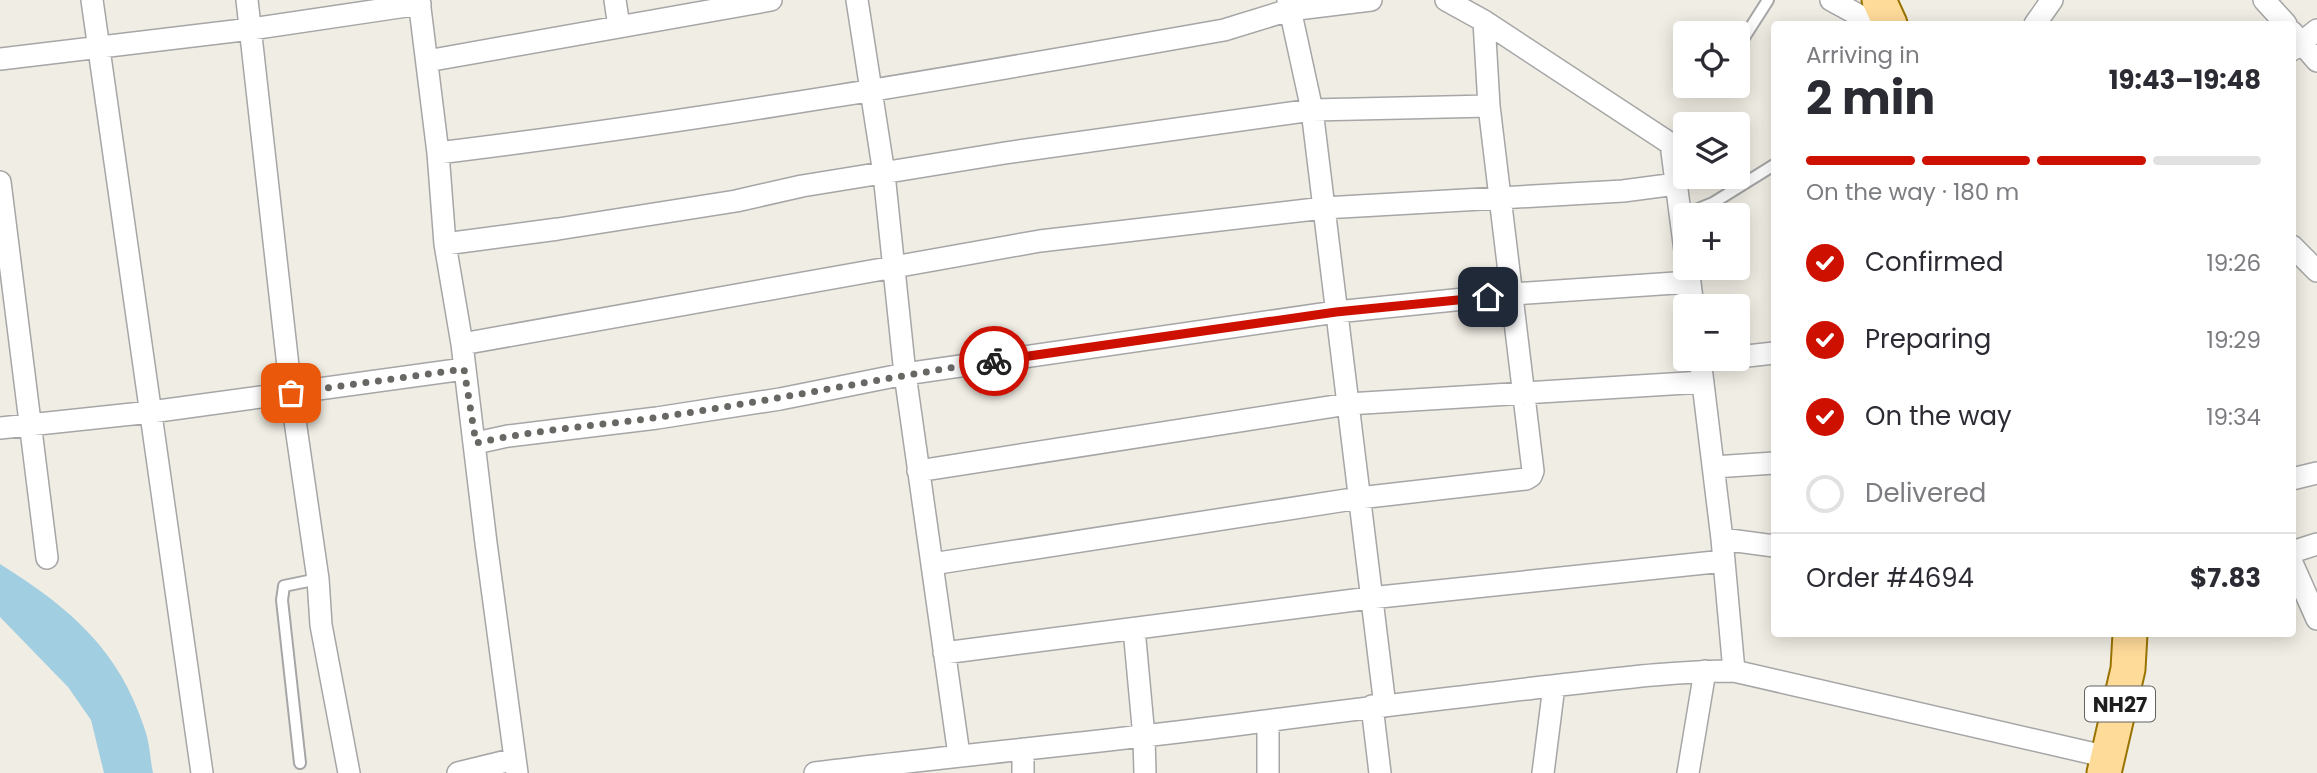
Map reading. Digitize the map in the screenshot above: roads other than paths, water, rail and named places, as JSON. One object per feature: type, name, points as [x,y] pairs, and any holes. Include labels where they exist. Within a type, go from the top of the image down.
[{"type":"main road","points":[[1879,0],[1889,21]]},
{"type":"main road","name":"NH27","points":[[2106,765],[2128,669],[2130,637]]},
{"type":"street","points":[[92,0],[202,773]]},
{"type":"street","points":[[247,0],[291,393],[318,579],[321,625],[349,773]]},
{"type":"street","points":[[615,0],[619,27]]},
{"type":"street","points":[[427,61],[619,27],[697,6],[771,0]]},
{"type":"street","points":[[857,0],[884,174],[905,374],[959,755]]},
{"type":"street","points":[[438,153],[551,139],[870,91],[1224,30],[1288,5],[1371,0]]},
{"type":"street","points":[[1446,0],[1484,21],[1671,144],[1673,160]]},
{"type":"street","points":[[1831,0],[1870,21]]},
{"type":"street","points":[[2037,21],[2052,0]]},
{"type":"street","points":[[2264,0],[2283,21]]},
{"type":"street","points":[[0,59],[251,29],[420,2],[438,153],[445,244],[476,443],[486,543],[516,766],[458,773]]},
{"type":"street","points":[[1288,5],[1312,110],[1348,404],[1370,598],[1380,773]]},
{"type":"street","points":[[932,564],[1359,498],[1526,479],[1531,476],[1533,471],[1525,392],[1489,106],[1484,21]]},
{"type":"street","points":[[2301,38],[2317,61]]},
{"type":"street","points":[[445,244],[709,205],[802,186],[1005,153],[1312,110],[1489,106]]},
{"type":"street","points":[[0,182],[47,558]]},
{"type":"street","points":[[462,344],[1040,241],[1324,208],[1623,191],[1673,184]]},
{"type":"street","points":[[2296,250],[2317,271]]},
{"type":"street","points":[[476,443],[508,436],[657,418],[780,399],[905,374],[1336,312],[1673,277]]},
{"type":"street","points":[[1750,356],[1771,353]]},
{"type":"street","points":[[0,428],[151,412],[464,369]]},
{"type":"street","points":[[918,471],[1348,404],[1525,392],[1679,371]]},
{"type":"street","points":[[1701,371],[1722,539],[1734,671]]},
{"type":"street","points":[[1714,467],[1771,463]]},
{"type":"street","points":[[2296,478],[2317,473]]},
{"type":"street","points":[[1722,539],[1771,546]]},
{"type":"street","points":[[2296,551],[2317,544]]},
{"type":"street","points":[[944,653],[1370,598],[1724,561]]},
{"type":"street","points":[[2296,572],[2317,619]]},
{"type":"street","points":[[1134,629],[1145,773]]},
{"type":"street","points":[[1688,773],[1705,671]]},
{"type":"street","points":[[815,773],[898,768],[959,755],[1144,737],[1378,706],[1705,671],[1734,671],[2106,765]]},
{"type":"street","points":[[1543,773],[1554,686]]},
{"type":"street","points":[[1268,721],[1268,773]]},
{"type":"street","points":[[1023,749],[1023,773]]},
{"type":"lane","points":[[1750,28],[1768,0]]},
{"type":"lane","points":[[1713,203],[1771,167]]},
{"type":"lane","points":[[300,763],[282,600],[284,586],[318,579]]},
{"type":"water","points":[[0,564],[49,597],[89,633],[106,653],[134,701],[147,735],[153,773],[104,773],[91,720],[68,687],[0,617]]}]
